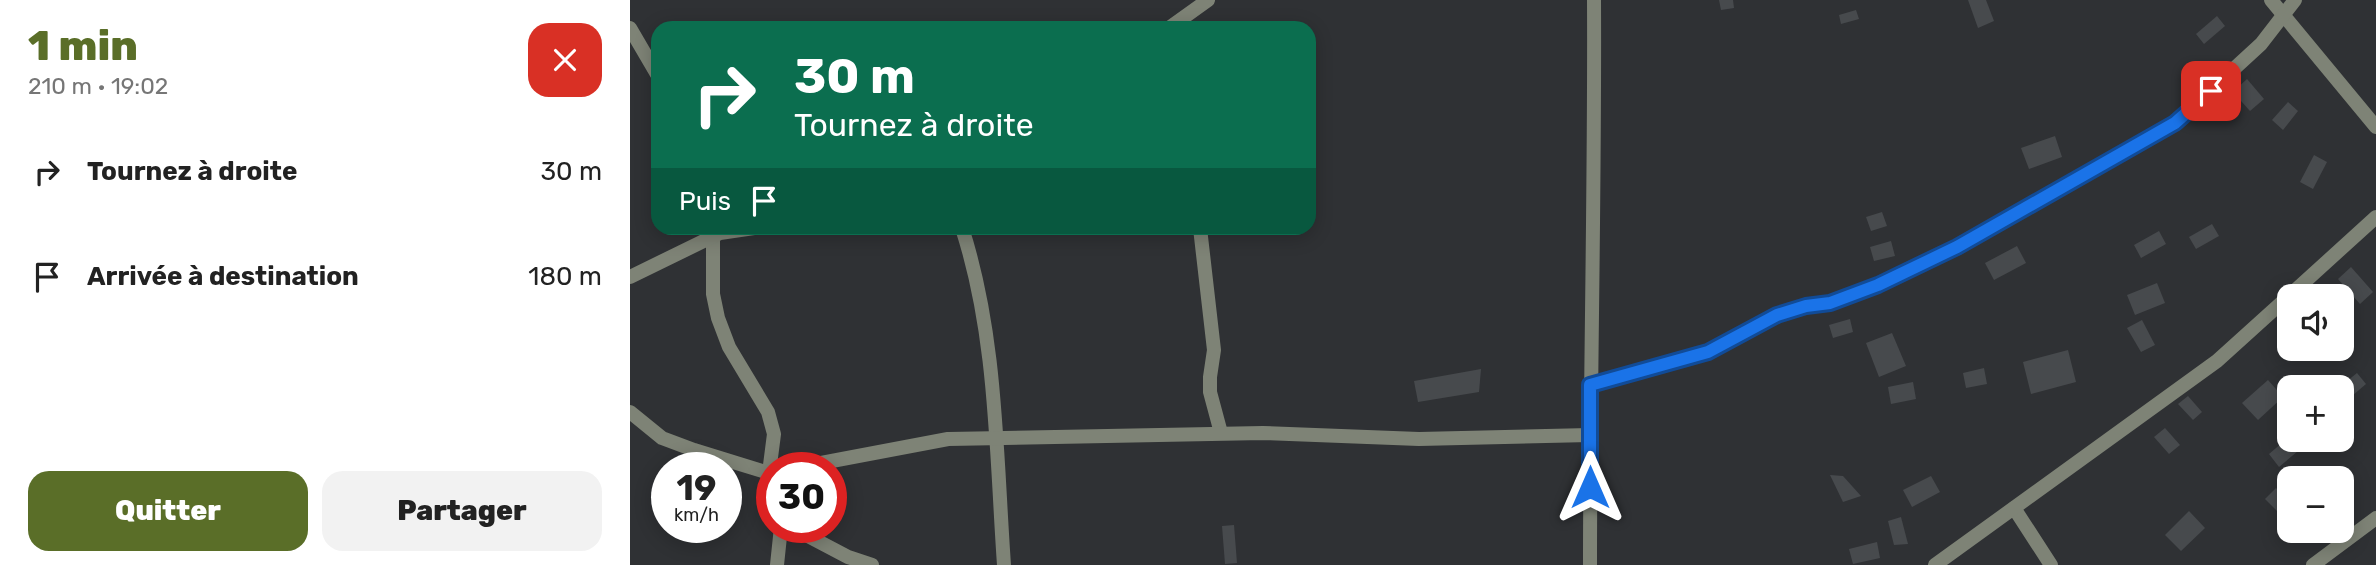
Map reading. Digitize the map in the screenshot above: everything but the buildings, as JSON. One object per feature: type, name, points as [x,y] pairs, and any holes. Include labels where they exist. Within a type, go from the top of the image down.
[{"type":"street","points":[[1179,21],[1208,0]]},
{"type":"street","points":[[1590,565],[1590,385],[1595,173],[1594,0]]},
{"type":"street","points":[[2271,0],[2376,127]]},
{"type":"street","points":[[1590,385],[1708,352],[1777,315],[1806,306],[1830,303],[1878,285],[1957,247],[2175,123],[2261,44],[2295,0]]},
{"type":"street","points":[[630,28],[651,64]]},
{"type":"street","points":[[2302,284],[2376,217]]},
{"type":"street","points":[[630,277],[706,235]]},
{"type":"street","points":[[711,235],[713,293],[718,318],[729,347],[768,412],[774,434],[773,452]]},
{"type":"street","points":[[964,235],[973,267],[990,363],[1004,565]]},
{"type":"street","points":[[1201,235],[1214,350],[1210,392],[1221,433]]},
{"type":"street","points":[[1936,565],[2217,361],[2277,307]]},
{"type":"street","points":[[630,412],[662,438],[756,471]]},
{"type":"street","points":[[847,458],[947,439],[1221,433],[1419,439],[1590,435]]},
{"type":"street","points":[[2014,508],[2051,565]]},
{"type":"street","points":[[2313,565],[2376,518]]},
{"type":"street","points":[[776,565],[778,543]]},
{"type":"street","points":[[821,543],[848,557],[872,565]]},
{"type":"route","points":[[1590,487],[1590,385],[1708,352],[1777,315],[1806,306],[1830,303],[1878,285],[1957,247],[2175,123],[2211,91]]}]
